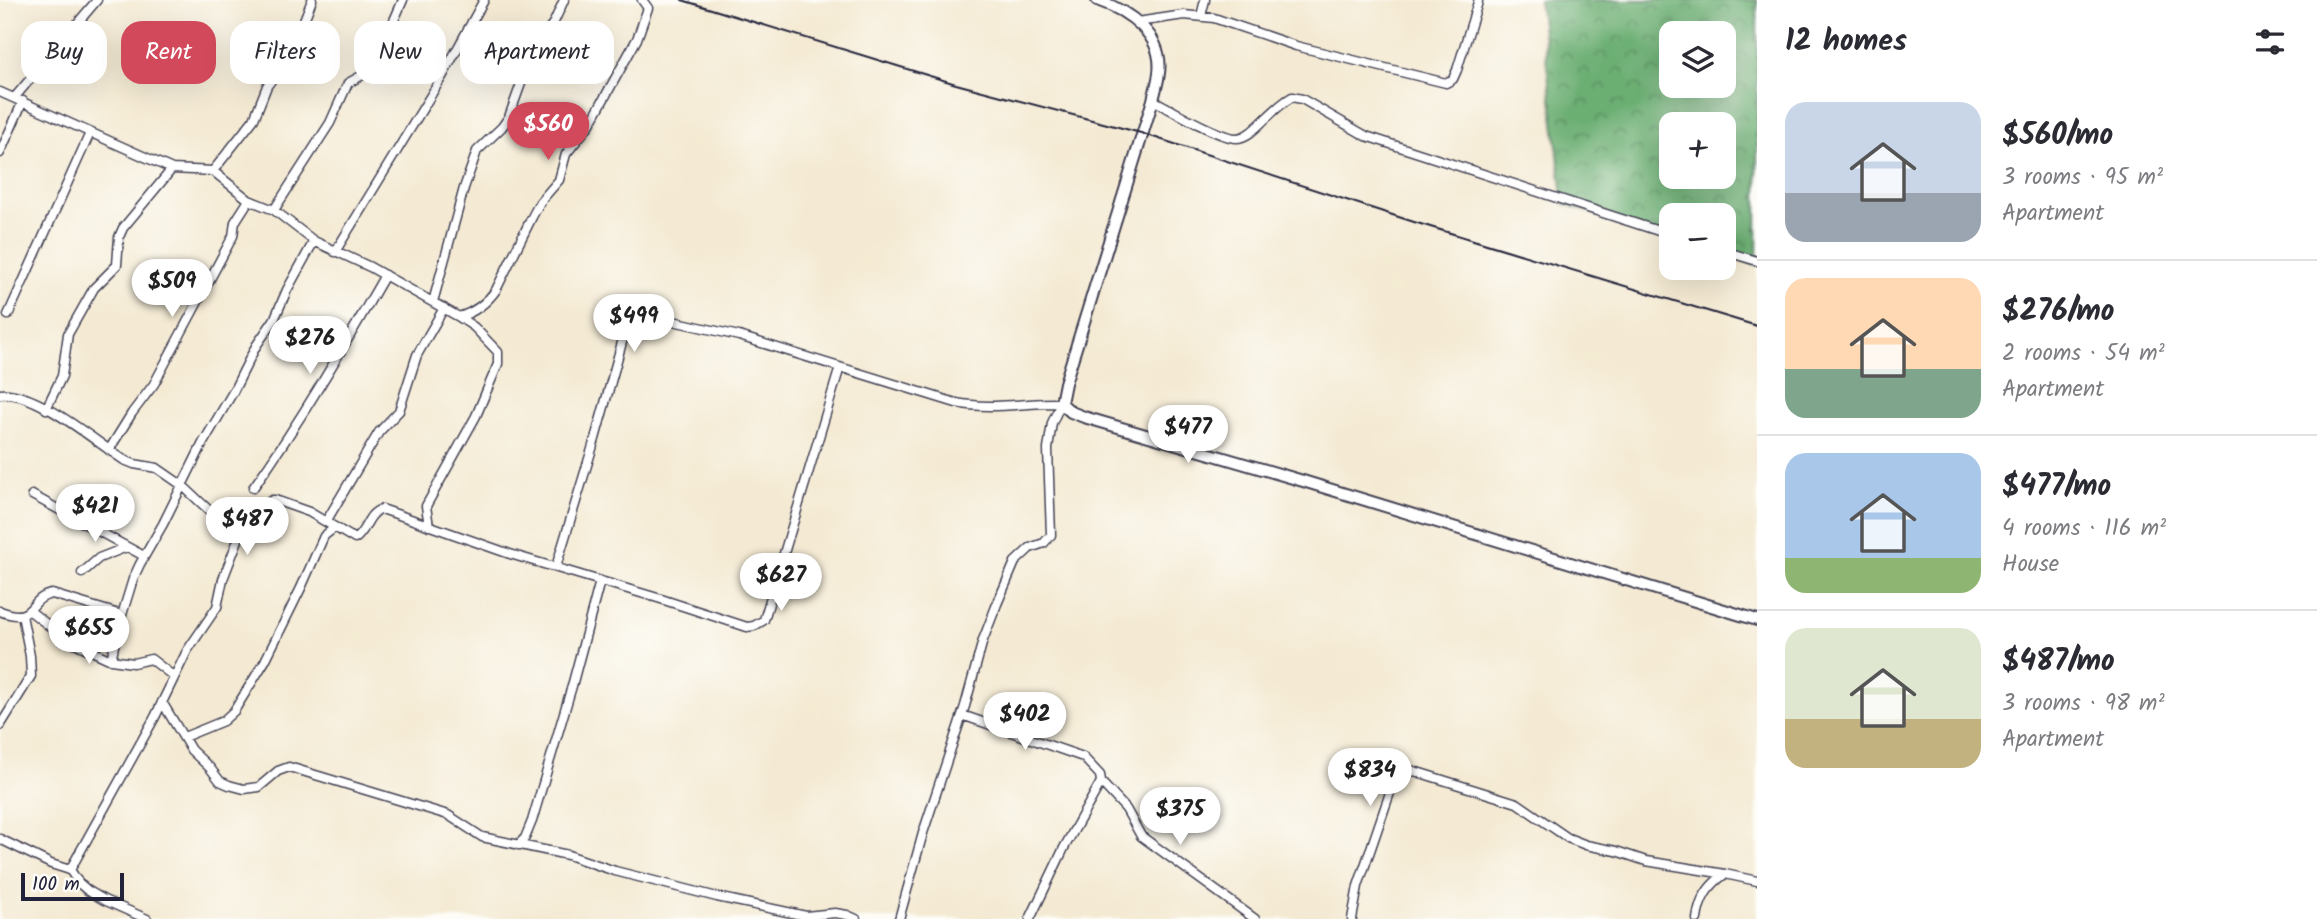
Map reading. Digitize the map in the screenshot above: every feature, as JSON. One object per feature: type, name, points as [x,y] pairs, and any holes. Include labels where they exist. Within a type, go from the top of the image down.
[{"type":"street","points":[[0,153],[19,99],[97,0]]},
{"type":"street","points":[[213,171],[254,119],[267,86],[290,55],[312,0]]},
{"type":"street","points":[[274,210],[330,123],[348,82],[372,69],[403,0]]},
{"type":"street","points":[[335,252],[442,77],[484,0]]},
{"type":"street","points":[[433,302],[477,150],[509,117],[532,53],[554,22],[564,0]]},
{"type":"street","points":[[459,317],[473,313],[496,290],[531,217],[559,180],[566,154],[590,124],[637,39],[648,8],[642,0]]},
{"type":"street","points":[[899,919],[923,833],[984,640],[1014,562],[1030,548],[1044,543],[1051,535],[1048,449],[1052,423],[1061,403],[1068,371],[1153,100],[1159,72],[1158,55],[1151,38],[1137,22],[1118,8],[1097,0]]},
{"type":"street","points":[[1201,16],[1205,0]]},
{"type":"street","points":[[1137,22],[1184,15],[1214,18],[1296,46],[1446,83],[1453,79],[1457,70],[1478,2]]},
{"type":"street","points":[[0,92],[172,169],[213,171],[249,200],[274,210],[314,242],[385,275],[474,327],[498,352],[500,358],[476,416],[426,506],[429,526]]},
{"type":"street","points":[[1153,100],[1234,139],[1251,132],[1283,102],[1292,97],[1302,99],[1366,136],[1659,231]]},
{"type":"street","points":[[8,314],[90,133]]},
{"type":"street","points":[[46,409],[62,376],[68,334],[94,288],[117,265],[119,237],[123,229],[172,169]]},
{"type":"street","points":[[109,450],[131,413],[154,384],[233,236],[235,222],[249,200]]},
{"type":"street","points":[[111,660],[133,579],[144,556],[314,242]]},
{"type":"street","points":[[1736,255],[1757,261]]},
{"type":"street","points":[[253,488],[331,370],[385,275]]},
{"type":"street","points":[[327,520],[379,432],[399,411],[417,355],[443,308]]},
{"type":"street","points":[[556,567],[596,439],[626,328],[633,317],[642,314],[738,336],[973,406],[1061,403],[1071,412],[1096,421],[1303,481],[1757,620]]},
{"type":"street","points":[[70,870],[162,702],[173,676],[217,607],[223,579],[241,532],[260,508],[272,500],[327,520],[334,528],[355,539],[364,530],[373,513],[382,509],[747,627],[764,620],[840,367]]},
{"type":"street","points":[[0,394],[15,394],[79,427],[109,450],[134,464],[157,468],[183,486],[213,514],[241,532]]},
{"type":"street","points":[[32,495],[144,556]]},
{"type":"street","points":[[184,737],[222,721],[234,711],[265,661],[324,536],[334,528]]},
{"type":"street","points":[[82,573],[99,558],[127,547]]},
{"type":"street","points":[[517,845],[525,838],[531,821],[572,686],[600,581]]},
{"type":"street","points":[[0,611],[15,616],[26,613],[41,597],[52,594],[122,615]]},
{"type":"street","points":[[26,613],[66,639],[111,660],[133,663],[151,659],[173,676]]},
{"type":"street","points":[[0,726],[31,676],[26,613]]},
{"type":"street","points":[[162,702],[191,750],[220,781],[229,785],[244,789],[259,787],[278,771],[289,767],[448,815],[482,837],[568,855],[615,871],[716,897],[806,916],[835,913],[856,919]]},
{"type":"street","points":[[962,715],[1083,757],[1126,809],[1141,836],[1255,919]]},
{"type":"street","points":[[1352,919],[1358,886],[1394,781],[1403,773],[1414,771],[1517,803],[1568,838],[1586,845],[1646,861],[1757,880]]},
{"type":"street","points":[[1030,919],[1064,848],[1101,782]]},
{"type":"street","points":[[0,839],[51,864],[70,870],[87,890],[147,919]]},
{"type":"street","points":[[1697,919],[1703,896],[1711,885],[1725,874]]},
{"type":"green space","points":[[1539,0],[1757,0],[1757,265],[1736,259],[1736,203],[1659,203],[1659,234],[1564,204]]},
{"type":"railway","points":[[682,0],[956,84],[1141,133],[1414,222],[1757,326]]}]
